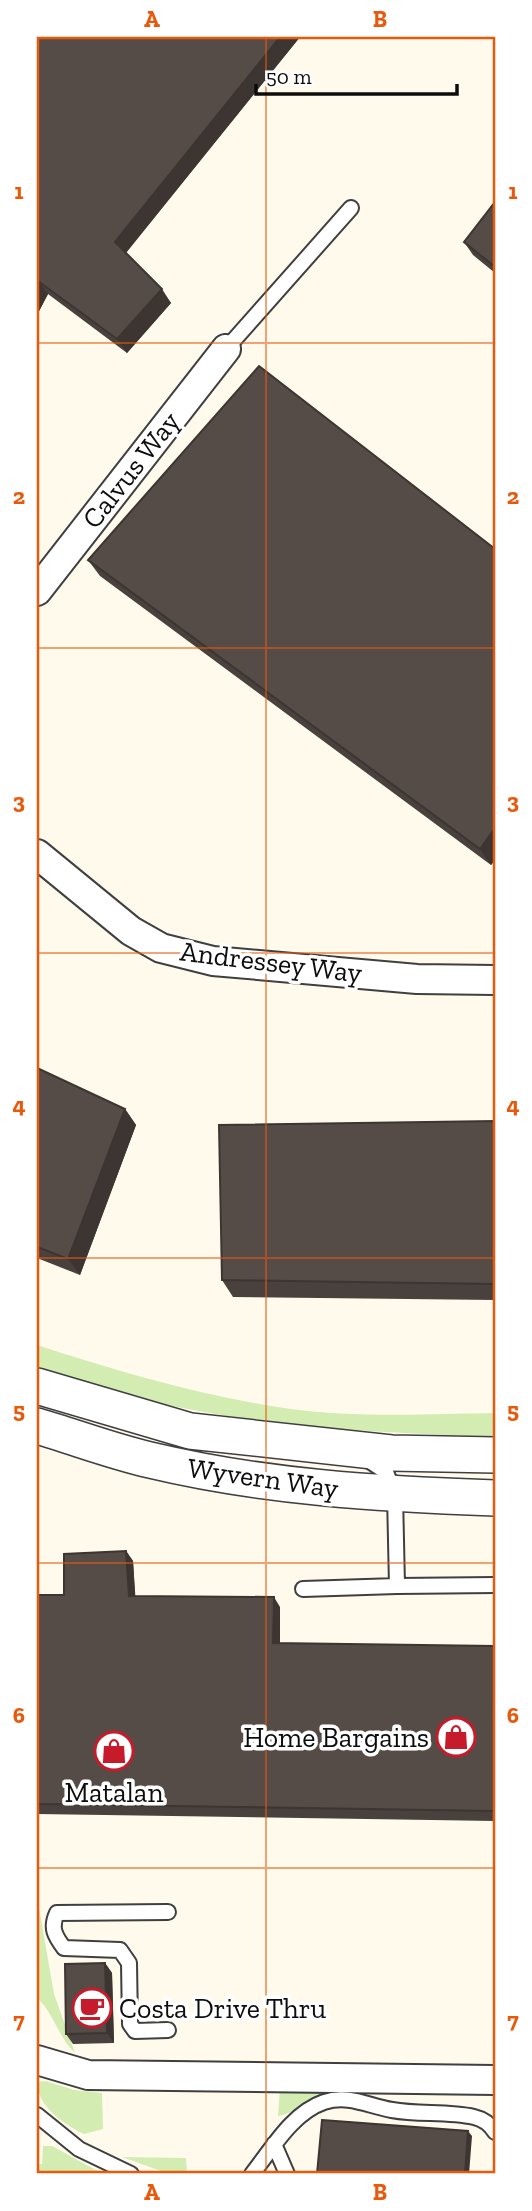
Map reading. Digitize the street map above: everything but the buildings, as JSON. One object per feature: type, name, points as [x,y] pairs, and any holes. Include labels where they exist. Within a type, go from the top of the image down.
[{"type":"street","name":"Calvus Way","points":[[37,592],[226,349]]},
{"type":"street","name":"Andressey Way","points":[[37,854],[131,931],[161,948],[213,961],[417,979],[495,980]]},
{"type":"street","name":"Wyvern Way","points":[[38,1389],[190,1431],[391,1453],[495,1455]]},
{"type":"street","name":"Wyvern Way","points":[[37,1426],[87,1444],[217,1473],[311,1487],[395,1495],[495,1498]]},
{"type":"street","points":[[37,2060],[88,2075],[495,2080]]},
{"type":"lane","points":[[226,349],[351,208]]},
{"type":"lane","points":[[348,1448],[386,1472],[395,1495],[397,1586]]},
{"type":"lane","points":[[303,1589],[495,1585]]},
{"type":"lane","points":[[168,1912],[57,1913],[53,1923],[55,1936],[64,1948],[120,1950],[129,1963],[130,2024],[135,2031],[169,2030]]},
{"type":"lane","points":[[252,2174],[274,2144],[312,2108],[340,2099],[359,2100],[393,2110],[474,2117],[491,2125],[495,2132]]},
{"type":"lane","points":[[37,2115],[79,2150],[131,2174]]},
{"type":"lane","points":[[274,2144],[287,2174]]},
{"type":"green space","points":[[37,1345],[163,1383],[291,1409],[367,1414],[495,1413],[495,1437],[316,1427],[183,1408],[127,1396],[37,1367]]},
{"type":"green space","points":[[37,1896],[54,1994],[75,2053],[37,1998]]},
{"type":"green space","points":[[46,2081],[74,2090],[102,2093],[103,2129],[84,2134],[60,2119],[46,2106],[38,2091],[37,2082]]},
{"type":"green space","points":[[280,2089],[320,2090],[326,2093],[296,2110],[278,2116]]},
{"type":"green space","points":[[43,2146],[52,2146],[103,2174],[37,2174],[37,2165],[42,2164]]},
{"type":"green space","points":[[122,2157],[186,2158],[187,2174],[161,2171]]},
{"type":"place","name":"Home Bargains","points":[[456,1737]]},
{"type":"place","name":"Matalan","points":[[114,1751]]},
{"type":"place","name":"Costa Drive Thru","points":[[92,2008]]}]
